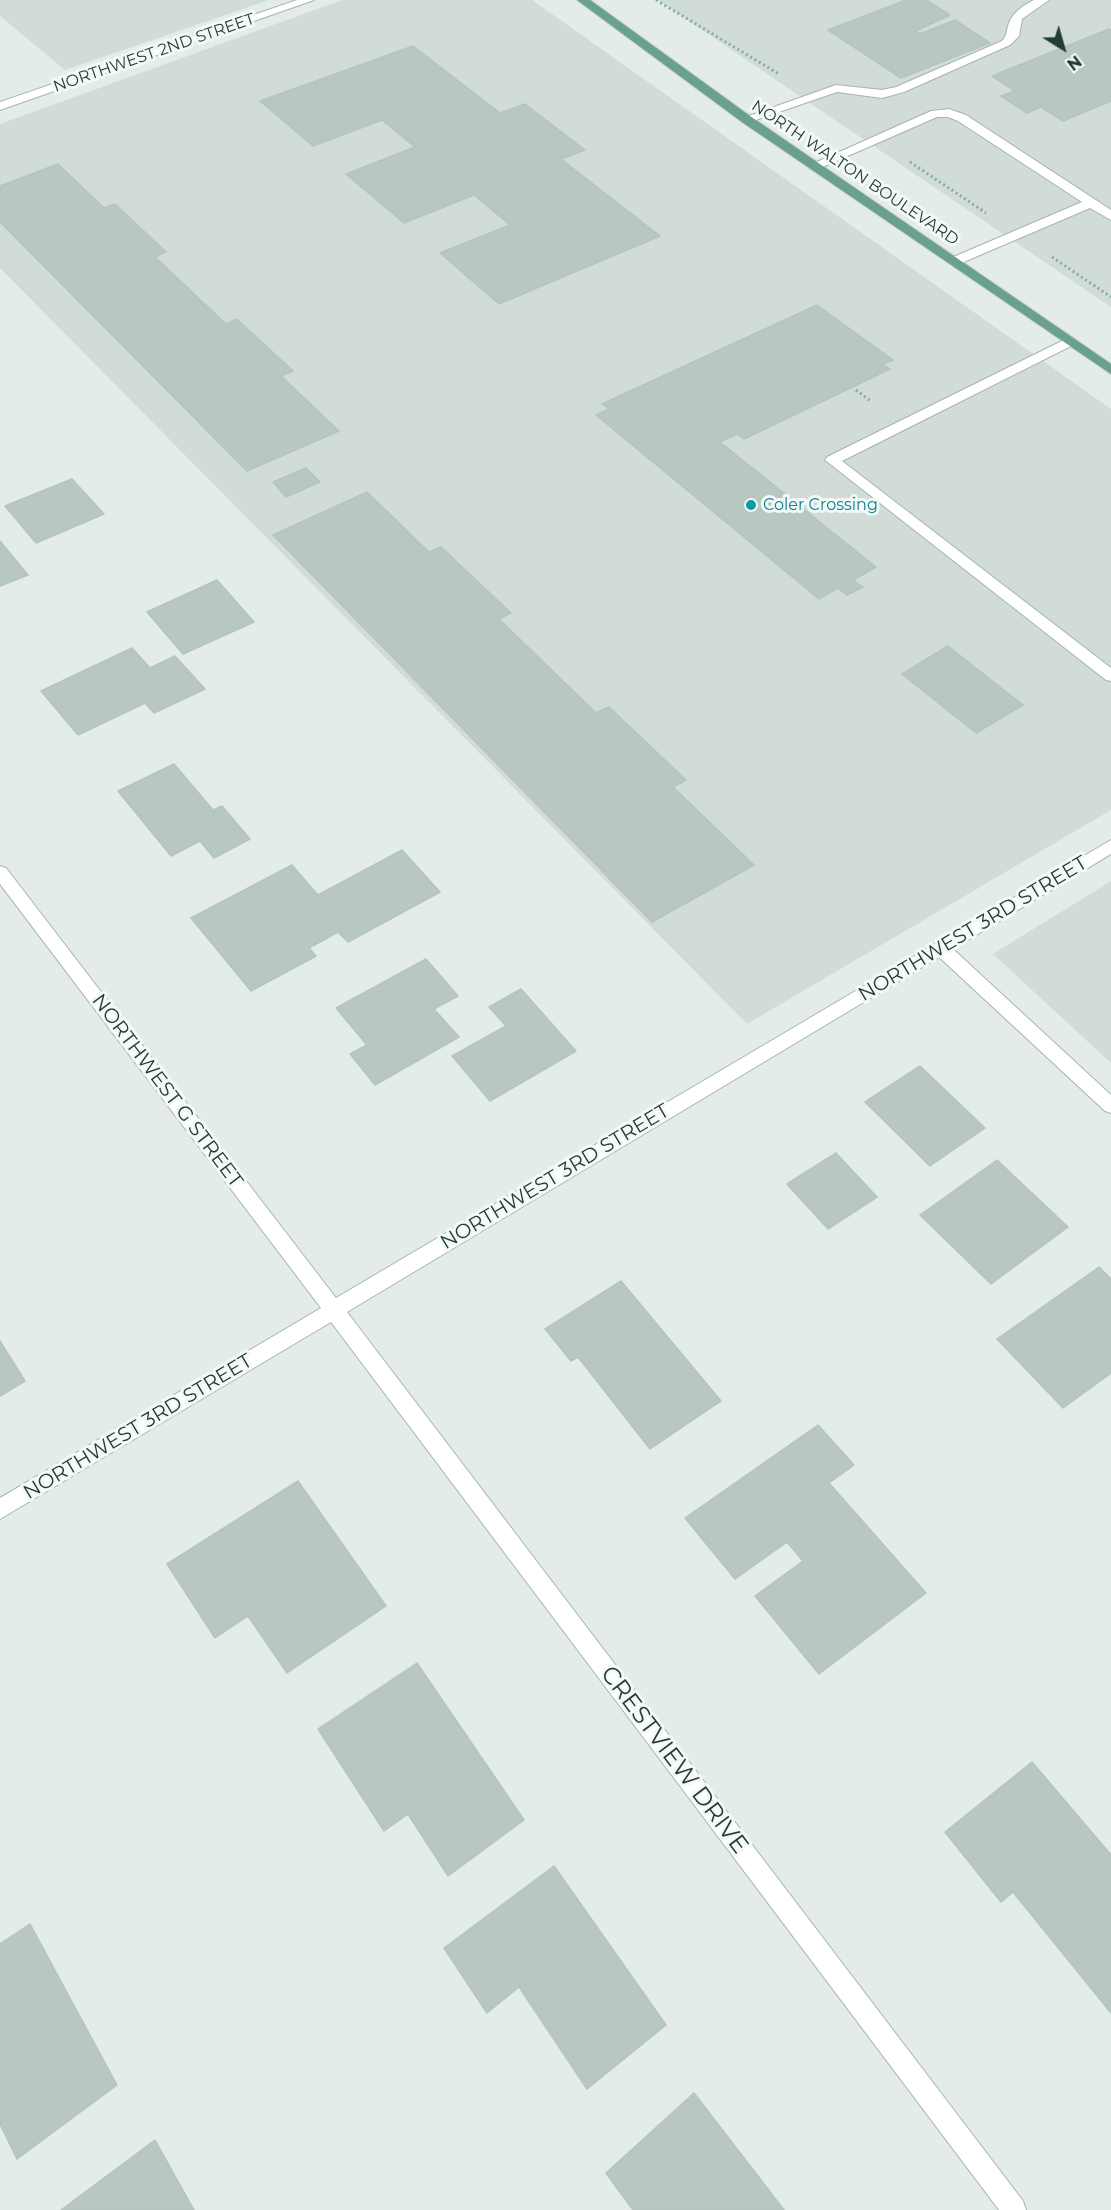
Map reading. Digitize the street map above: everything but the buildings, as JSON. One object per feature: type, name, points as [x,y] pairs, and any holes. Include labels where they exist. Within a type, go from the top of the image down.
[{"type":"main road","name":"NORTH WALTON BOULEVARD","points":[[583,0],[746,119],[1111,370]]},
{"type":"street","name":"NORTHWEST 2ND STREET","points":[[0,106],[309,0]]},
{"type":"street","points":[[746,119],[836,88],[882,94],[913,85],[1006,43],[1013,36],[1012,27],[1017,17],[1026,7],[1043,0]]},
{"type":"street","points":[[814,166],[935,114],[949,113],[962,118],[1111,216]]},
{"type":"street","points":[[955,261],[1091,203]]},
{"type":"street","points":[[1070,341],[832,460],[1111,676]]},
{"type":"street","name":"NORTHWEST 3RD STREET","points":[[0,1509],[1111,846]]},
{"type":"street","name":"NORTHWEST G STREET","points":[[2,878],[333,1309]]},
{"type":"street","points":[[941,948],[1111,1106]]},
{"type":"street","name":"CRESTVIEW DRIVE","points":[[333,1309],[1014,2210]]},
{"type":"shaded area","points":[[0,0],[269,0],[65,70],[0,16]]},
{"type":"shaded area","points":[[342,0],[532,0],[1111,409],[1111,810],[747,1024],[0,268],[0,124]]},
{"type":"shaded area","points":[[658,0],[1111,0],[1111,307]]},
{"type":"shaded area","points":[[1111,881],[1111,1063],[993,954]]},
{"type":"place","name":"Coler Crossing","points":[[751,505]]}]
